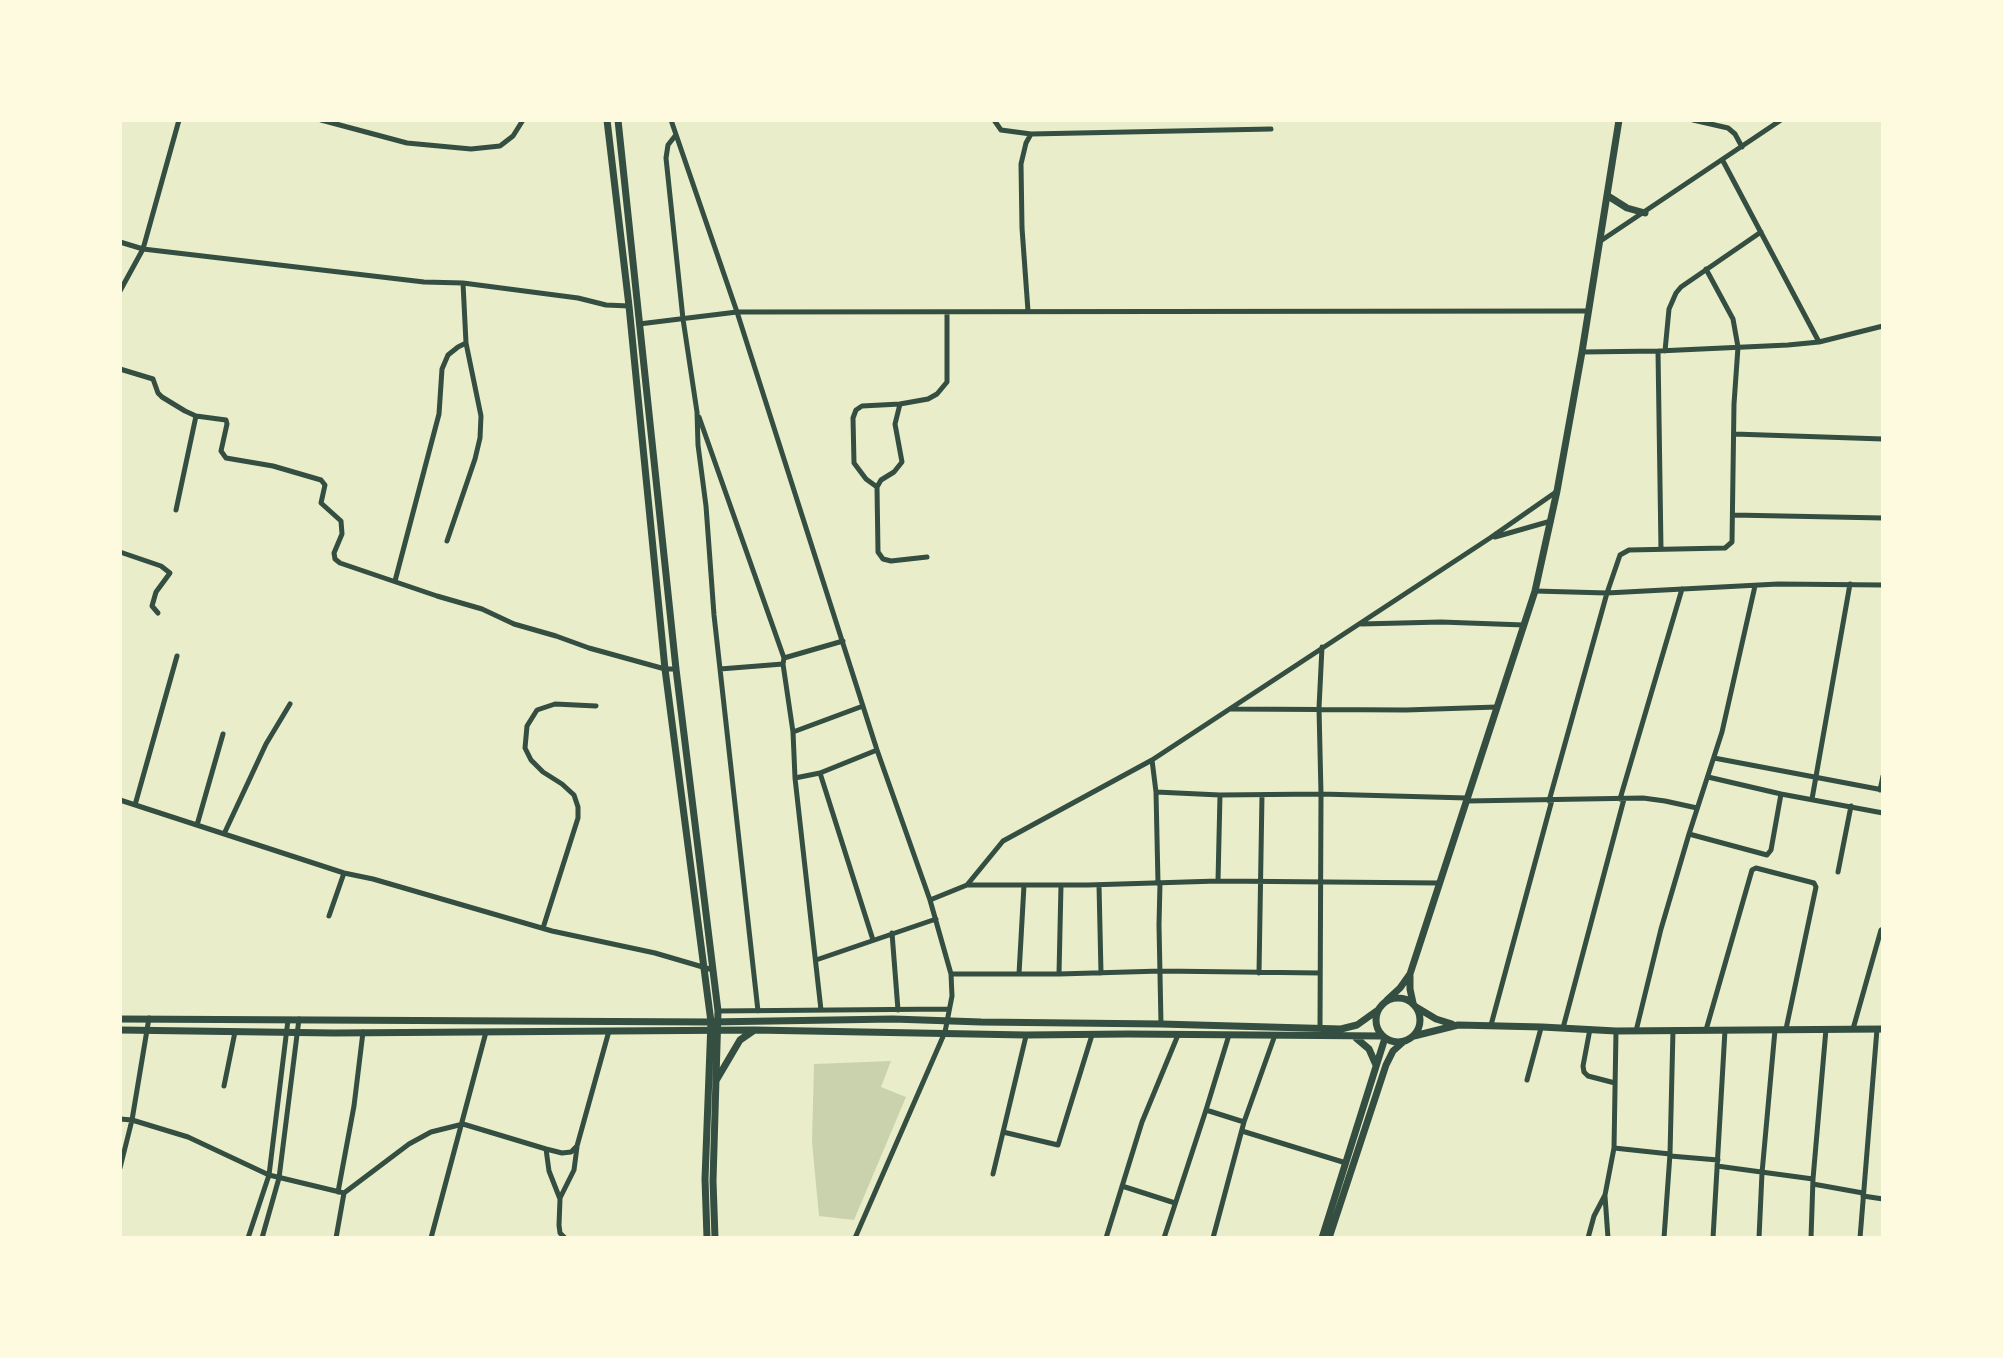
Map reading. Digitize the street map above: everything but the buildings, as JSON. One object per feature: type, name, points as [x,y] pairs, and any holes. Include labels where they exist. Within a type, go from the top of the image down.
[{"type":"main road","points":[[607,120],[634,306]]},
{"type":"main road","points":[[618,120],[636,324],[718,1011],[705,1186],[707,1238]]},
{"type":"main road","points":[[1414,1036],[1420,1022],[1410,989],[1410,974],[1535,591],[1551,521],[1619,120]]},
{"type":"main road","points":[[1608,196],[1627,208],[1645,213]]},
{"type":"main road","points":[[636,324],[665,669],[702,967],[715,1026],[715,1238]]},
{"type":"main road","points":[[120,1030],[486,1032],[609,1030],[839,1019],[1341,1029],[1365,1021],[1400,988],[1410,974]]},
{"type":"main road","points":[[1387,1000],[1401,998],[1436,1019],[1458,1025]]},
{"type":"main road","points":[[1378,1010],[1376,1026],[1384,1037]]},
{"type":"main road","points":[[120,1019],[715,1026],[754,1030],[1026,1035],[1275,1035],[1384,1037],[1403,1042]]},
{"type":"main road","points":[[1329,1238],[1386,1065],[1393,1051],[1414,1036],[1458,1025],[1616,1031],[1880,1029]]},
{"type":"main road","points":[[717,1079],[740,1040],[754,1030]]},
{"type":"main road","points":[[1354,1037],[1369,1049],[1376,1067]]},
{"type":"main road","points":[[1322,1238],[1384,1037]]},
{"type":"street","points":[[120,291],[143,249],[179,120]]},
{"type":"street","points":[[326,121],[407,143],[471,149],[500,146],[513,136],[523,120]]},
{"type":"street","points":[[671,120],[737,312],[877,750],[930,900],[951,974],[952,996],[945,1032],[855,1238]]},
{"type":"street","points":[[994,120],[1001,130],[1031,134],[1271,129]]},
{"type":"street","points":[[1693,120],[1728,128],[1742,147]]},
{"type":"street","points":[[1599,242],[1781,120]]},
{"type":"street","points":[[1028,311],[1021,164],[1031,134]]},
{"type":"street","points":[[675,135],[668,145],[666,158],[683,319],[697,412],[720,669],[758,1011]]},
{"type":"street","points":[[1723,161],[1819,342]]},
{"type":"street","points":[[1661,549],[1662,351],[1669,309],[1676,293],[1687,281],[1761,232]]},
{"type":"street","points":[[120,242],[143,249],[424,282],[463,283],[578,298],[606,305],[634,306]]},
{"type":"street","points":[[1491,1025],[1607,593],[1620,555],[1629,550],[1728,547],[1732,539],[1738,347],[1733,319],[1706,269]]},
{"type":"street","points":[[447,541],[480,438],[481,416],[466,343],[463,283]]},
{"type":"street","points":[[636,324],[737,312],[1589,311]]},
{"type":"street","points":[[877,487],[866,479],[854,463],[853,418],[856,410],[862,406],[928,399],[937,394],[947,382],[947,312]]},
{"type":"street","points":[[1582,352],[1819,342],[1883,326]]},
{"type":"street","points":[[395,581],[439,414],[442,369],[448,355],[466,343]]},
{"type":"street","points":[[120,369],[153,379],[162,397],[171,404],[196,416],[226,420],[221,451],[226,458],[273,466],[321,480],[325,485],[321,503],[341,521],[335,559],[346,565],[482,609],[514,624],[665,669],[676,669]]},
{"type":"street","points":[[900,404],[895,424],[902,462],[877,487],[878,552],[883,559],[891,561],[927,557]]},
{"type":"street","points":[[697,412],[784,661],[821,1010]]},
{"type":"street","points":[[176,510],[196,416]]},
{"type":"street","points":[[1734,434],[1883,439]]},
{"type":"street","points":[[967,885],[1003,841],[1152,760],[1557,491]]},
{"type":"street","points":[[1733,515],[1883,518]]},
{"type":"street","points":[[1490,538],[1551,521]]},
{"type":"street","points":[[120,552],[161,566],[170,573],[156,592],[152,606],[158,613]]},
{"type":"street","points":[[1535,591],[1607,593],[1778,584],[1883,585]]},
{"type":"street","points":[[1812,799],[1850,584]]},
{"type":"street","points":[[1636,1031],[1661,929],[1722,732],[1755,586]]},
{"type":"street","points":[[1563,1028],[1622,799],[1683,589]]},
{"type":"street","points":[[1360,624],[1441,622],[1524,625]]},
{"type":"street","points":[[720,669],[784,661],[843,641]]},
{"type":"street","points":[[1320,1028],[1319,708],[1322,647]]},
{"type":"street","points":[[135,805],[177,656]]},
{"type":"street","points":[[224,834],[266,744],[290,704]]},
{"type":"street","points":[[543,928],[578,818],[578,807],[574,795],[531,760],[525,748],[527,726],[537,710],[555,704],[596,706]]},
{"type":"street","points":[[793,732],[863,706]]},
{"type":"street","points":[[1230,709],[1498,707]]},
{"type":"street","points":[[197,825],[223,734]]},
{"type":"street","points":[[795,778],[820,773],[877,750]]},
{"type":"street","points":[[1714,758],[1882,790],[1883,776]]},
{"type":"street","points":[[1152,760],[1156,792],[1161,1024]]},
{"type":"street","points":[[820,773],[873,940]]},
{"type":"street","points":[[1708,777],[1883,813]]},
{"type":"street","points":[[1156,792],[1658,800],[1697,808]]},
{"type":"street","points":[[1689,834],[1767,855],[1771,850],[1781,794]]},
{"type":"street","points":[[1218,881],[1220,795]]},
{"type":"street","points":[[1259,973],[1262,795]]},
{"type":"street","points":[[120,800],[344,873],[543,928],[655,953],[713,970]]},
{"type":"street","points":[[1838,872],[1851,806]]},
{"type":"street","points":[[1706,1030],[1752,870],[1756,868],[1814,883],[1816,887],[1786,1029]]},
{"type":"street","points":[[329,916],[344,873]]},
{"type":"street","points":[[930,900],[967,885],[1218,881],[1439,883]]},
{"type":"street","points":[[1019,974],[1024,885]]},
{"type":"street","points":[[1059,974],[1061,885]]},
{"type":"street","points":[[1099,885],[1101,973]]},
{"type":"street","points":[[816,960],[936,919]]},
{"type":"street","points":[[1853,1029],[1883,929]]},
{"type":"street","points":[[892,933],[898,1010]]},
{"type":"street","points":[[951,974],[1161,971],[1320,973]]},
{"type":"street","points":[[718,1011],[949,1009]]},
{"type":"street","points":[[120,1168],[132,1120],[149,1018]]},
{"type":"street","points":[[248,1238],[269,1175],[288,1019]]},
{"type":"street","points":[[262,1238],[279,1178],[299,1019]]},
{"type":"street","points":[[1527,1080],[1542,1027]]},
{"type":"street","points":[[1590,1029],[1584,1072],[1588,1076],[1615,1083]]},
{"type":"street","points":[[1811,1238],[1826,1029]]},
{"type":"street","points":[[1860,1238],[1880,1029]]},
{"type":"street","points":[[565,1238],[560,1233],[560,1199],[574,1170],[577,1146],[609,1030]]},
{"type":"street","points":[[1664,1238],[1670,1155],[1673,1030]]},
{"type":"street","points":[[1713,1238],[1725,1030]]},
{"type":"street","points":[[1759,1238],[1775,1030]]},
{"type":"street","points":[[1608,1238],[1605,1195],[1614,1148],[1616,1031]]},
{"type":"street","points":[[224,1086],[235,1032]]},
{"type":"street","points":[[336,1238],[363,1032]]},
{"type":"street","points":[[431,1238],[486,1032]]},
{"type":"street","points":[[1003,1132],[1058,1145],[1092,1034]]},
{"type":"street","points":[[993,1174],[1026,1035]]},
{"type":"street","points":[[1106,1238],[1142,1122],[1178,1035]]},
{"type":"street","points":[[1164,1238],[1229,1035]]},
{"type":"street","points":[[1213,1238],[1244,1122],[1275,1035]]},
{"type":"street","points":[[1206,1110],[1244,1122]]},
{"type":"street","points":[[120,1119],[188,1137],[269,1175],[341,1192],[409,1144],[431,1132],[463,1124],[562,1153],[571,1152],[577,1146]]},
{"type":"street","points":[[1242,1131],[1346,1163]]},
{"type":"street","points":[[1614,1148],[1717,1163],[1883,1199]]},
{"type":"street","points":[[546,1149],[549,1171],[560,1199]]},
{"type":"street","points":[[1122,1186],[1175,1203]]},
{"type":"street","points":[[1588,1238],[1594,1216],[1605,1195]]},
{"type":"green space","points":[[891,1061],[881,1087],[906,1097],[854,1220],[819,1216],[812,1142],[814,1064]]}]
